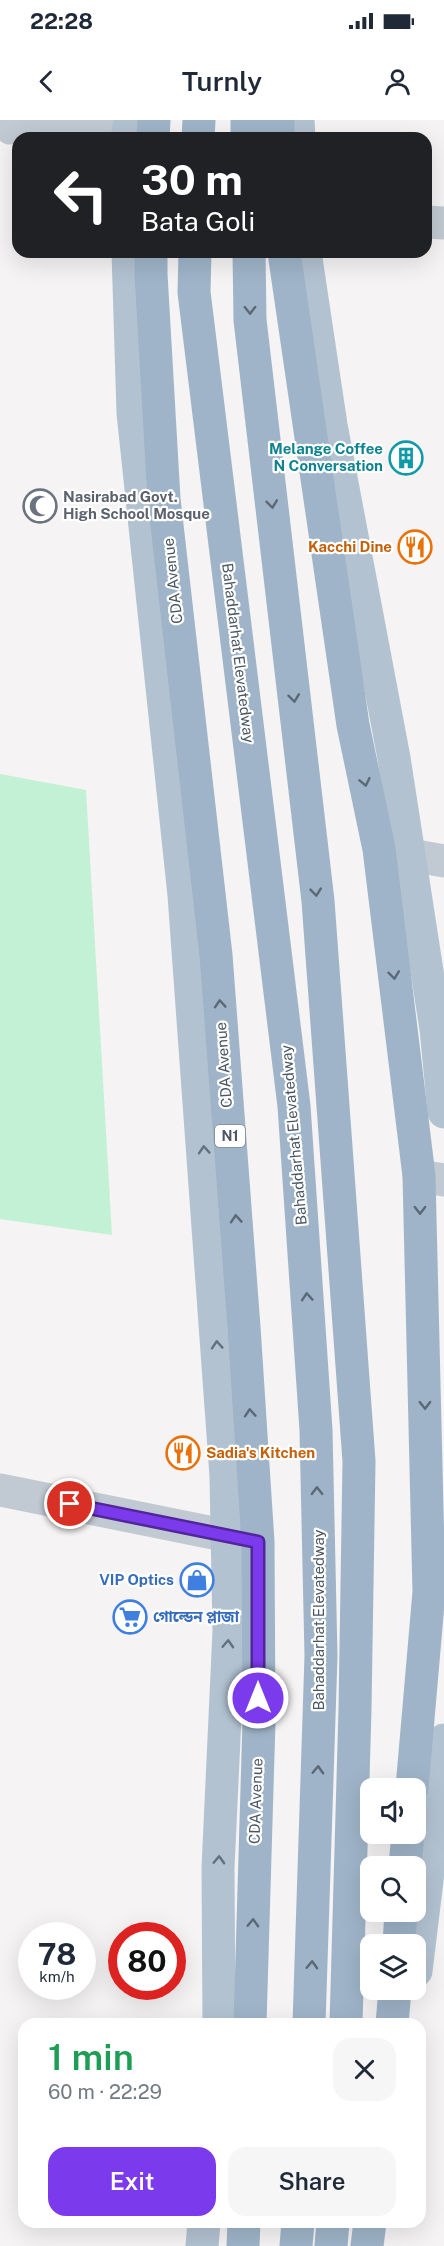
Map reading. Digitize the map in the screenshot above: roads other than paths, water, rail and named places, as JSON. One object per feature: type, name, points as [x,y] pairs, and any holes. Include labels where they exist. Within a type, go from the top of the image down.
[{"type":"highway","name":"CDA Avenue","points":[[151,258],[164,499],[216,955],[258,1542],[259,1720],[250,2018]]},
{"type":"highway","name":"Bahaddarhat Elevatedway","points":[[195,258],[194,292],[294,1106],[316,1430],[321,1656],[309,2018]]},
{"type":"highway","points":[[249,258],[250,320],[318,901],[359,1461],[346,2018]]},
{"type":"highway","points":[[285,258],[353,725],[379,849],[432,1178],[436,1593],[413,1778]]},
{"type":"highway","points":[[393,2018],[394,2000]]},
{"type":"highway","points":[[243,2246],[244,2228]]},
{"type":"highway","points":[[296,2246],[298,2228]]},
{"type":"highway","points":[[331,2246],[332,2228]]},
{"type":"highway","points":[[367,2246],[369,2228]]},
{"type":"main road","points":[[128,258],[133,413],[184,895],[226,1476],[229,1631],[218,1868],[219,2018]]},
{"type":"main road","points":[[306,258],[331,425],[394,758],[436,1029],[444,1112]]},
{"type":"main road","points":[[416,1934],[415,1849],[444,1740]]},
{"type":"main road","points":[[401,2018],[407,2000]]},
{"type":"main road","points":[[202,2246],[204,2228]]},
{"type":"street","points":[[7,126],[143,130]]},
{"type":"street","points":[[379,849],[444,861]]},
{"type":"street","points":[[0,1490],[258,1542]]},
{"type":"place","name":"Melange Coffee N Conversation","points":[[406,458]]},
{"type":"place","name":"Nasirabad Govt. High School Mosque","points":[[40,506]]},
{"type":"place","name":"Kacchi Dine","points":[[415,547]]},
{"type":"place","name":"Sadia's Kitchen","points":[[183,1453]]},
{"type":"place","name":"VIP Optics","points":[[197,1580]]},
{"type":"place","name":"গোল্ডেন প্লাজা","points":[[130,1617]]}]
